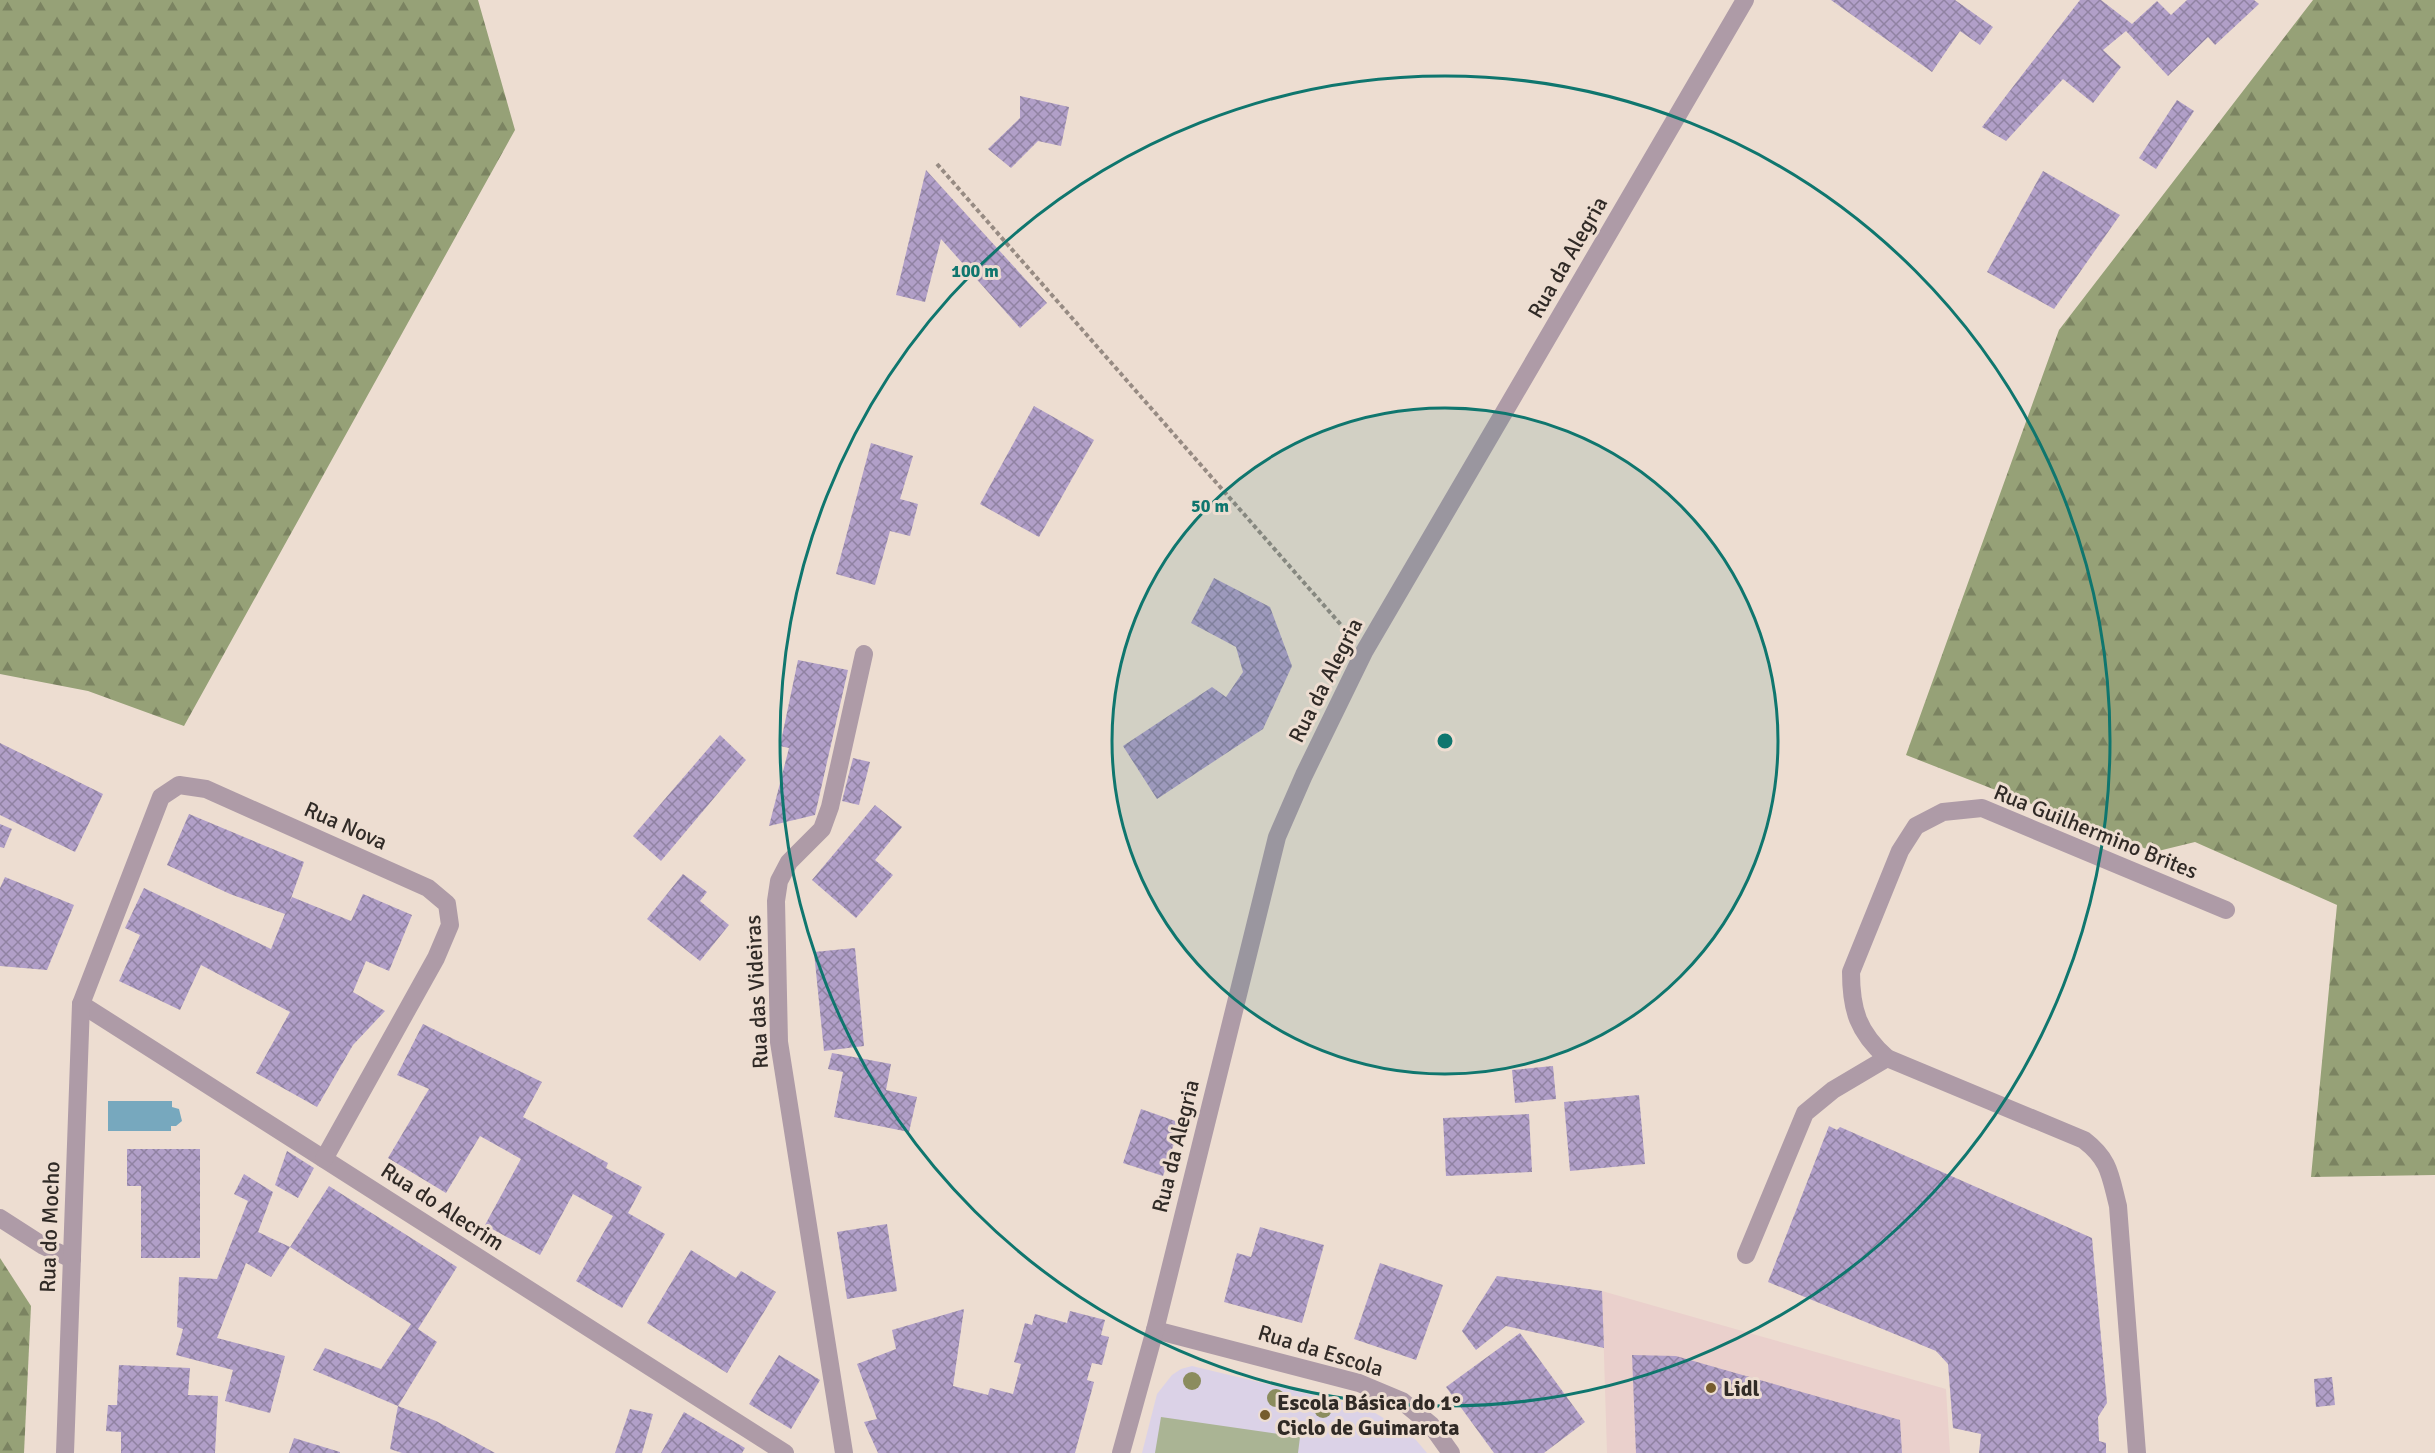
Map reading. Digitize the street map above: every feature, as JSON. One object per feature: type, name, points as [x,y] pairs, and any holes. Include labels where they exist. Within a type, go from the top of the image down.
[{"type":"street","name":"Rua da Alegria","points":[[1121,1453],[1155,1330],[1277,837],[1304,775],[1364,652],[1745,0]]},
{"type":"street","name":"Rua das Videiras","points":[[844,1453],[779,1042],[776,901],[780,881],[789,862],[822,829],[830,807],[864,654]]},
{"type":"street","name":"Rua Nova","points":[[81,1004],[161,797],[179,785],[206,789],[428,888],[447,904],[450,925],[436,958],[324,1159]]},
{"type":"street","name":"Rua Guilhermino Brites","points":[[2137,1453],[2118,1206],[2111,1176],[2100,1153],[2084,1140],[1887,1058],[1870,1042],[1862,1028],[1851,991],[1851,972],[1900,851],[1916,826],[1943,812],[1982,808],[2226,910]]},
{"type":"street","name":"Rua do Alecrim","points":[[81,1004],[780,1452]]},
{"type":"street","name":"Rua do Mocho","points":[[65,1453],[81,1004]]},
{"type":"street","points":[[1746,1255],[1805,1113],[1833,1090],[1887,1058]]},
{"type":"street","points":[[0,1218],[42,1245],[72,1259]]},
{"type":"street","name":"Rua da Escola","points":[[1155,1330],[1272,1359],[1370,1387],[1402,1401],[1431,1425],[1451,1453]]},
{"type":"path","points":[[938,164],[1364,652]]},
{"type":"shaded area","points":[[1602,1291],[1946,1389],[1950,1453],[1607,1453]]},
{"type":"shaded area","name":"Escola Básica do 1° Ciclo de Guimarota","points":[[1192,1366],[1367,1408],[1416,1440],[1427,1453],[1142,1453],[1157,1394],[1172,1375]]},
{"type":"green space","points":[[0,0],[478,0],[515,130],[184,726],[88,691],[0,674]]},
{"type":"green space","points":[[2313,0],[2435,0],[2435,1175],[2311,1177],[2337,905],[2195,842],[2154,852],[1906,755],[2059,330]]},
{"type":"green space","points":[[0,1258],[31,1306],[24,1453],[0,1453]]},
{"type":"green space","points":[[1161,1417],[1300,1437],[1298,1453],[1155,1453]]},
{"type":"water","points":[[108,1101],[172,1101],[172,1107],[179,1109],[182,1121],[176,1126],[171,1126],[171,1131],[108,1131]]},
{"type":"building","points":[[1831,0],[1955,0],[1993,27],[1980,45],[1960,31],[1932,72]]},
{"type":"building","points":[[2080,0],[2101,0],[2132,24],[2157,1],[2171,15],[2187,0],[2254,0],[2259,4],[2215,45],[2208,37],[2168,76],[2126,31],[2103,50],[2121,67],[2093,103],[2063,79],[2006,141],[1982,127]]},
{"type":"building","points":[[1020,96],[1069,107],[1061,146],[1038,141],[1011,168],[988,149],[1020,118]]},
{"type":"building","points":[[2177,100],[2194,111],[2156,169],[2139,158]]},
{"type":"building","points":[[926,170],[1047,303],[1020,328],[941,239],[925,302],[896,295]]},
{"type":"building","points":[[2043,171],[2120,215],[2054,309],[1987,272]]},
{"type":"building","points":[[1034,406],[1094,440],[1039,537],[980,504]]},
{"type":"building","points":[[871,443],[913,456],[900,499],[918,504],[910,536],[890,531],[875,585],[836,574]]},
{"type":"building","points":[[1214,578],[1270,607],[1292,666],[1263,729],[1157,799],[1123,746],[1212,687],[1226,697],[1243,672],[1236,647],[1191,623]]},
{"type":"building","points":[[798,660],[848,670],[815,815],[769,826],[789,748],[780,746]]},
{"type":"building","points":[[720,735],[746,760],[661,861],[633,836]]},
{"type":"building","points":[[0,743],[103,794],[75,852],[0,815]]},
{"type":"building","points":[[853,758],[870,762],[859,805],[842,801]]},
{"type":"building","points":[[875,805],[902,827],[875,860],[893,875],[856,918],[812,880]]},
{"type":"building","points":[[189,814],[304,862],[289,904],[292,897],[351,921],[363,894],[412,915],[389,971],[366,961],[353,992],[385,1011],[353,1045],[317,1107],[256,1073],[290,1012],[201,965],[180,1010],[119,981],[140,935],[125,928],[144,888],[271,949],[285,914],[230,894],[167,865]]},
{"type":"building","points":[[0,824],[12,829],[4,848],[0,847]]},
{"type":"building","points":[[683,874],[707,892],[700,901],[729,925],[700,961],[647,919]]},
{"type":"building","points":[[5,877],[74,905],[47,970],[0,966],[0,888]]},
{"type":"building","points":[[855,948],[864,1046],[824,1051],[814,952]]},
{"type":"building","points":[[423,1024],[542,1082],[523,1117],[608,1163],[606,1168],[642,1187],[628,1213],[665,1234],[622,1308],[576,1281],[613,1216],[573,1194],[540,1255],[485,1225],[521,1159],[480,1136],[446,1193],[388,1158],[429,1089],[397,1075]]},
{"type":"building","points":[[832,1053],[891,1064],[886,1090],[917,1097],[909,1132],[834,1117],[843,1072],[828,1069]]},
{"type":"building","points":[[1553,1066],[1556,1099],[1515,1103],[1512,1070]]},
{"type":"building","points":[[1639,1095],[1645,1164],[1570,1171],[1564,1102]]},
{"type":"building","points":[[1141,1109],[1181,1123],[1163,1176],[1123,1163]]},
{"type":"building","points":[[1529,1114],[1532,1172],[1446,1176],[1443,1118]]},
{"type":"building","points":[[1829,1126],[1837,1130],[1840,1127],[2092,1238],[2107,1403],[2098,1417],[2099,1441],[2106,1443],[2106,1453],[1979,1453],[1981,1434],[1953,1428],[1948,1364],[1936,1351],[1768,1282]]},
{"type":"building","points":[[127,1149],[200,1149],[200,1258],[141,1258],[141,1186],[127,1186]]},
{"type":"building","points":[[287,1151],[314,1168],[298,1198],[275,1185]]},
{"type":"building","points":[[244,1174],[273,1192],[258,1232],[290,1247],[271,1277],[246,1263],[217,1338],[285,1356],[270,1413],[225,1401],[233,1370],[176,1355],[183,1329],[177,1327],[179,1277],[217,1279],[248,1201],[234,1194]]},
{"type":"building","points":[[329,1186],[457,1267],[418,1329],[437,1342],[398,1406],[313,1370],[325,1348],[381,1369],[411,1324],[290,1247]]},
{"type":"building","points":[[887,1224],[897,1291],[847,1299],[837,1232]]},
{"type":"building","points":[[1260,1227],[1324,1245],[1302,1323],[1224,1302],[1237,1253],[1251,1257]]},
{"type":"building","points":[[691,1250],[736,1278],[741,1271],[776,1292],[727,1373],[647,1323]]},
{"type":"building","points":[[1380,1263],[1443,1285],[1416,1360],[1354,1339]]},
{"type":"building","points":[[1497,1276],[1602,1291],[1604,1348],[1506,1326],[1476,1350],[1462,1331]]},
{"type":"building","points":[[964,1309],[953,1386],[988,1395],[990,1388],[1013,1394],[1021,1364],[1014,1362],[1025,1323],[1032,1325],[1035,1314],[1067,1323],[1070,1311],[1105,1320],[1101,1335],[1109,1337],[1102,1365],[1092,1363],[1087,1380],[1094,1382],[1075,1453],[878,1453],[864,1422],[877,1419],[857,1364],[896,1349],[892,1330]]},
{"type":"building","points":[[1520,1333],[1585,1422],[1544,1453],[1494,1453],[1446,1387]]},
{"type":"building","points":[[779,1355],[820,1380],[791,1429],[749,1404]]},
{"type":"building","name":"Lidl","points":[[1632,1355],[1676,1356],[1900,1420],[1902,1453],[1636,1453]]},
{"type":"building","points":[[119,1365],[190,1368],[188,1395],[218,1396],[215,1453],[121,1453],[121,1432],[106,1431],[108,1405],[117,1405]]},
{"type":"building","points":[[2332,1377],[2335,1405],[2316,1407],[2314,1379]]},
{"type":"building","points":[[398,1406],[436,1421],[495,1453],[402,1453],[390,1449]]},
{"type":"building","points":[[630,1409],[653,1414],[642,1453],[615,1453]]},
{"type":"building","points":[[684,1412],[745,1448],[742,1453],[661,1453]]},
{"type":"building","points":[[294,1438],[340,1452],[340,1453],[289,1453]]},
{"type":"place","name":"Lidl","points":[[1711,1388]]},
{"type":"place","name":"Escola Básica do 1° Ciclo de Guimarota","points":[[1265,1415]]}]
